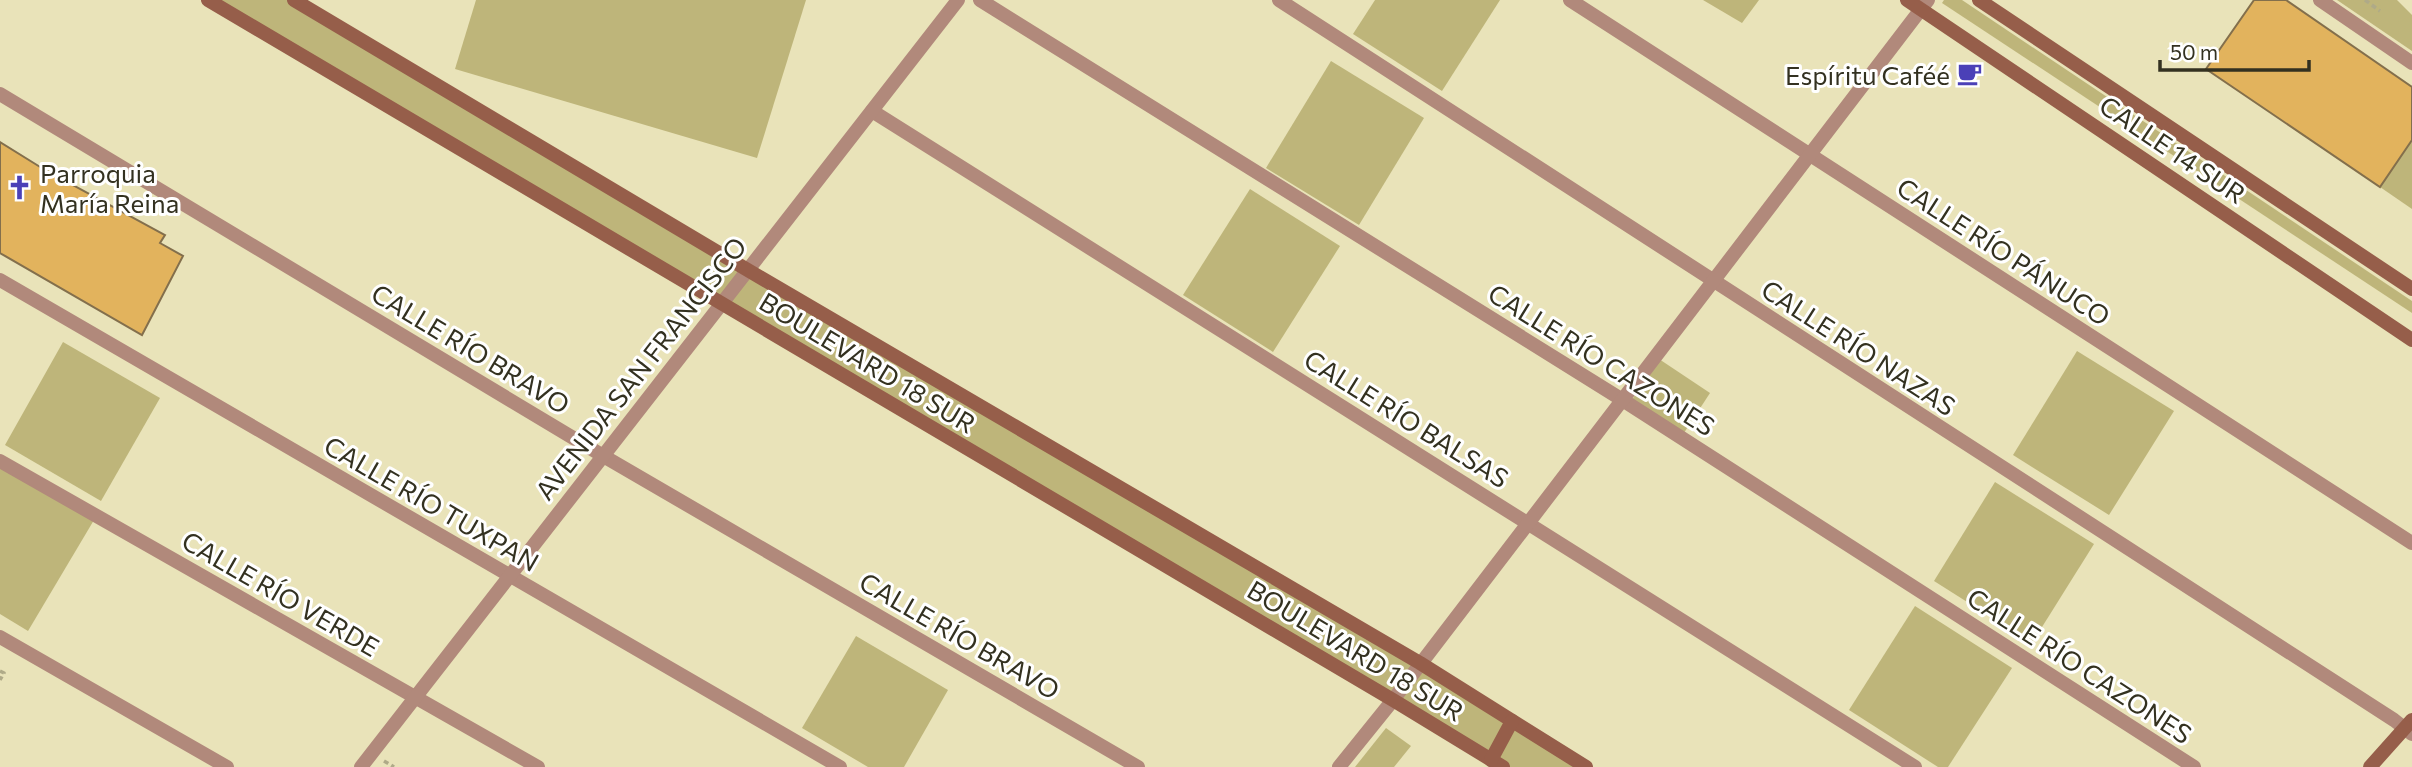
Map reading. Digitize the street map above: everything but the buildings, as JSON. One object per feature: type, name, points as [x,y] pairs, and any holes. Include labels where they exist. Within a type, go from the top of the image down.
[{"type":"main road","name":"BOULEVARD 18 SUR","points":[[208,0],[1497,764]]},
{"type":"main road","name":"BOULEVARD 18 SUR","points":[[294,0],[746,269],[1420,663],[1586,767]]},
{"type":"main road","name":"CALLE 14 SUR","points":[[1907,0],[1924,5],[2412,340]]},
{"type":"main road","name":"CALLE 14 SUR","points":[[1979,0],[2412,289]]},
{"type":"main road","points":[[1497,764],[1512,721]]},
{"type":"main road","points":[[2370,767],[2410,727]]},
{"type":"street","name":"AVENIDA SAN FRANCISCO","points":[[361,767],[605,457],[746,269],[958,0]]},
{"type":"street","name":"CALLE RÍO CAZONES","points":[[980,0],[1621,399],[2194,767]]},
{"type":"street","name":"CALLE RÍO NAZAS","points":[[1279,0],[1712,282],[2410,727]]},
{"type":"street","name":"CALLE RÍO PÁNUCO","points":[[1570,0],[2412,543]]},
{"type":"street","points":[[2320,0],[2412,63]]},
{"type":"street","points":[[1339,767],[1924,5]]},
{"type":"street","name":"CALLE RÍO BRAVO","points":[[0,94],[605,457],[1138,767]]},
{"type":"street","name":"CALLE RÍO BALSAS","points":[[872,111],[1915,767]]},
{"type":"street","name":"CALLE RÍO TUXPAN","points":[[0,280],[840,767]]},
{"type":"street","name":"CALLE RÍO VERDE","points":[[0,461],[538,767]]},
{"type":"street","points":[[0,637],[227,767]]},
{"type":"path","points":[[2365,0],[2380,11]]},
{"type":"path","points":[[0,680],[1,673]]},
{"type":"shaded area","points":[[208,0],[297,0],[1586,767],[1503,767]]},
{"type":"shaded area","points":[[476,0],[806,0],[757,158],[455,69]]},
{"type":"shaded area","points":[[1375,0],[1500,0],[1442,91],[1353,34]]},
{"type":"shaded area","points":[[1703,0],[1759,0],[1742,23]]},
{"type":"shaded area","points":[[1944,0],[1962,0],[2412,301],[2412,313],[1942,3]]},
{"type":"shaded area","points":[[2337,0],[2397,0],[2412,15],[2412,51]]},
{"type":"shaded area","points":[[1331,61],[1424,118],[1359,225],[1266,168]]},
{"type":"shaded area","points":[[2412,140],[2412,209],[2380,187]]},
{"type":"shaded area","points":[[1250,189],[1340,246],[1273,352],[1183,295]]},
{"type":"shaded area","points":[[63,342],[160,398],[101,501],[5,445]]},
{"type":"shaded area","points":[[2077,351],[2174,411],[2109,515],[2013,455]]},
{"type":"shaded area","points":[[1659,359],[1710,393],[1680,439],[1629,404]]},
{"type":"shaded area","points":[[0,463],[94,520],[28,631],[0,614]]},
{"type":"shaded area","points":[[1995,482],[2094,544],[2032,643],[1934,581]]},
{"type":"shaded area","points":[[1915,606],[2012,668],[1948,767],[1938,767],[1849,710]]},
{"type":"shaded area","points":[[856,636],[948,690],[904,767],[868,767],[802,728]]},
{"type":"shaded area","points":[[1386,728],[1411,746],[1394,767],[1355,767]]},
{"type":"place","name":"Espíritu Caféé","points":[[1970,74]]},
{"type":"place","name":"Parroquia María Reina","points":[[20,187]]}]
